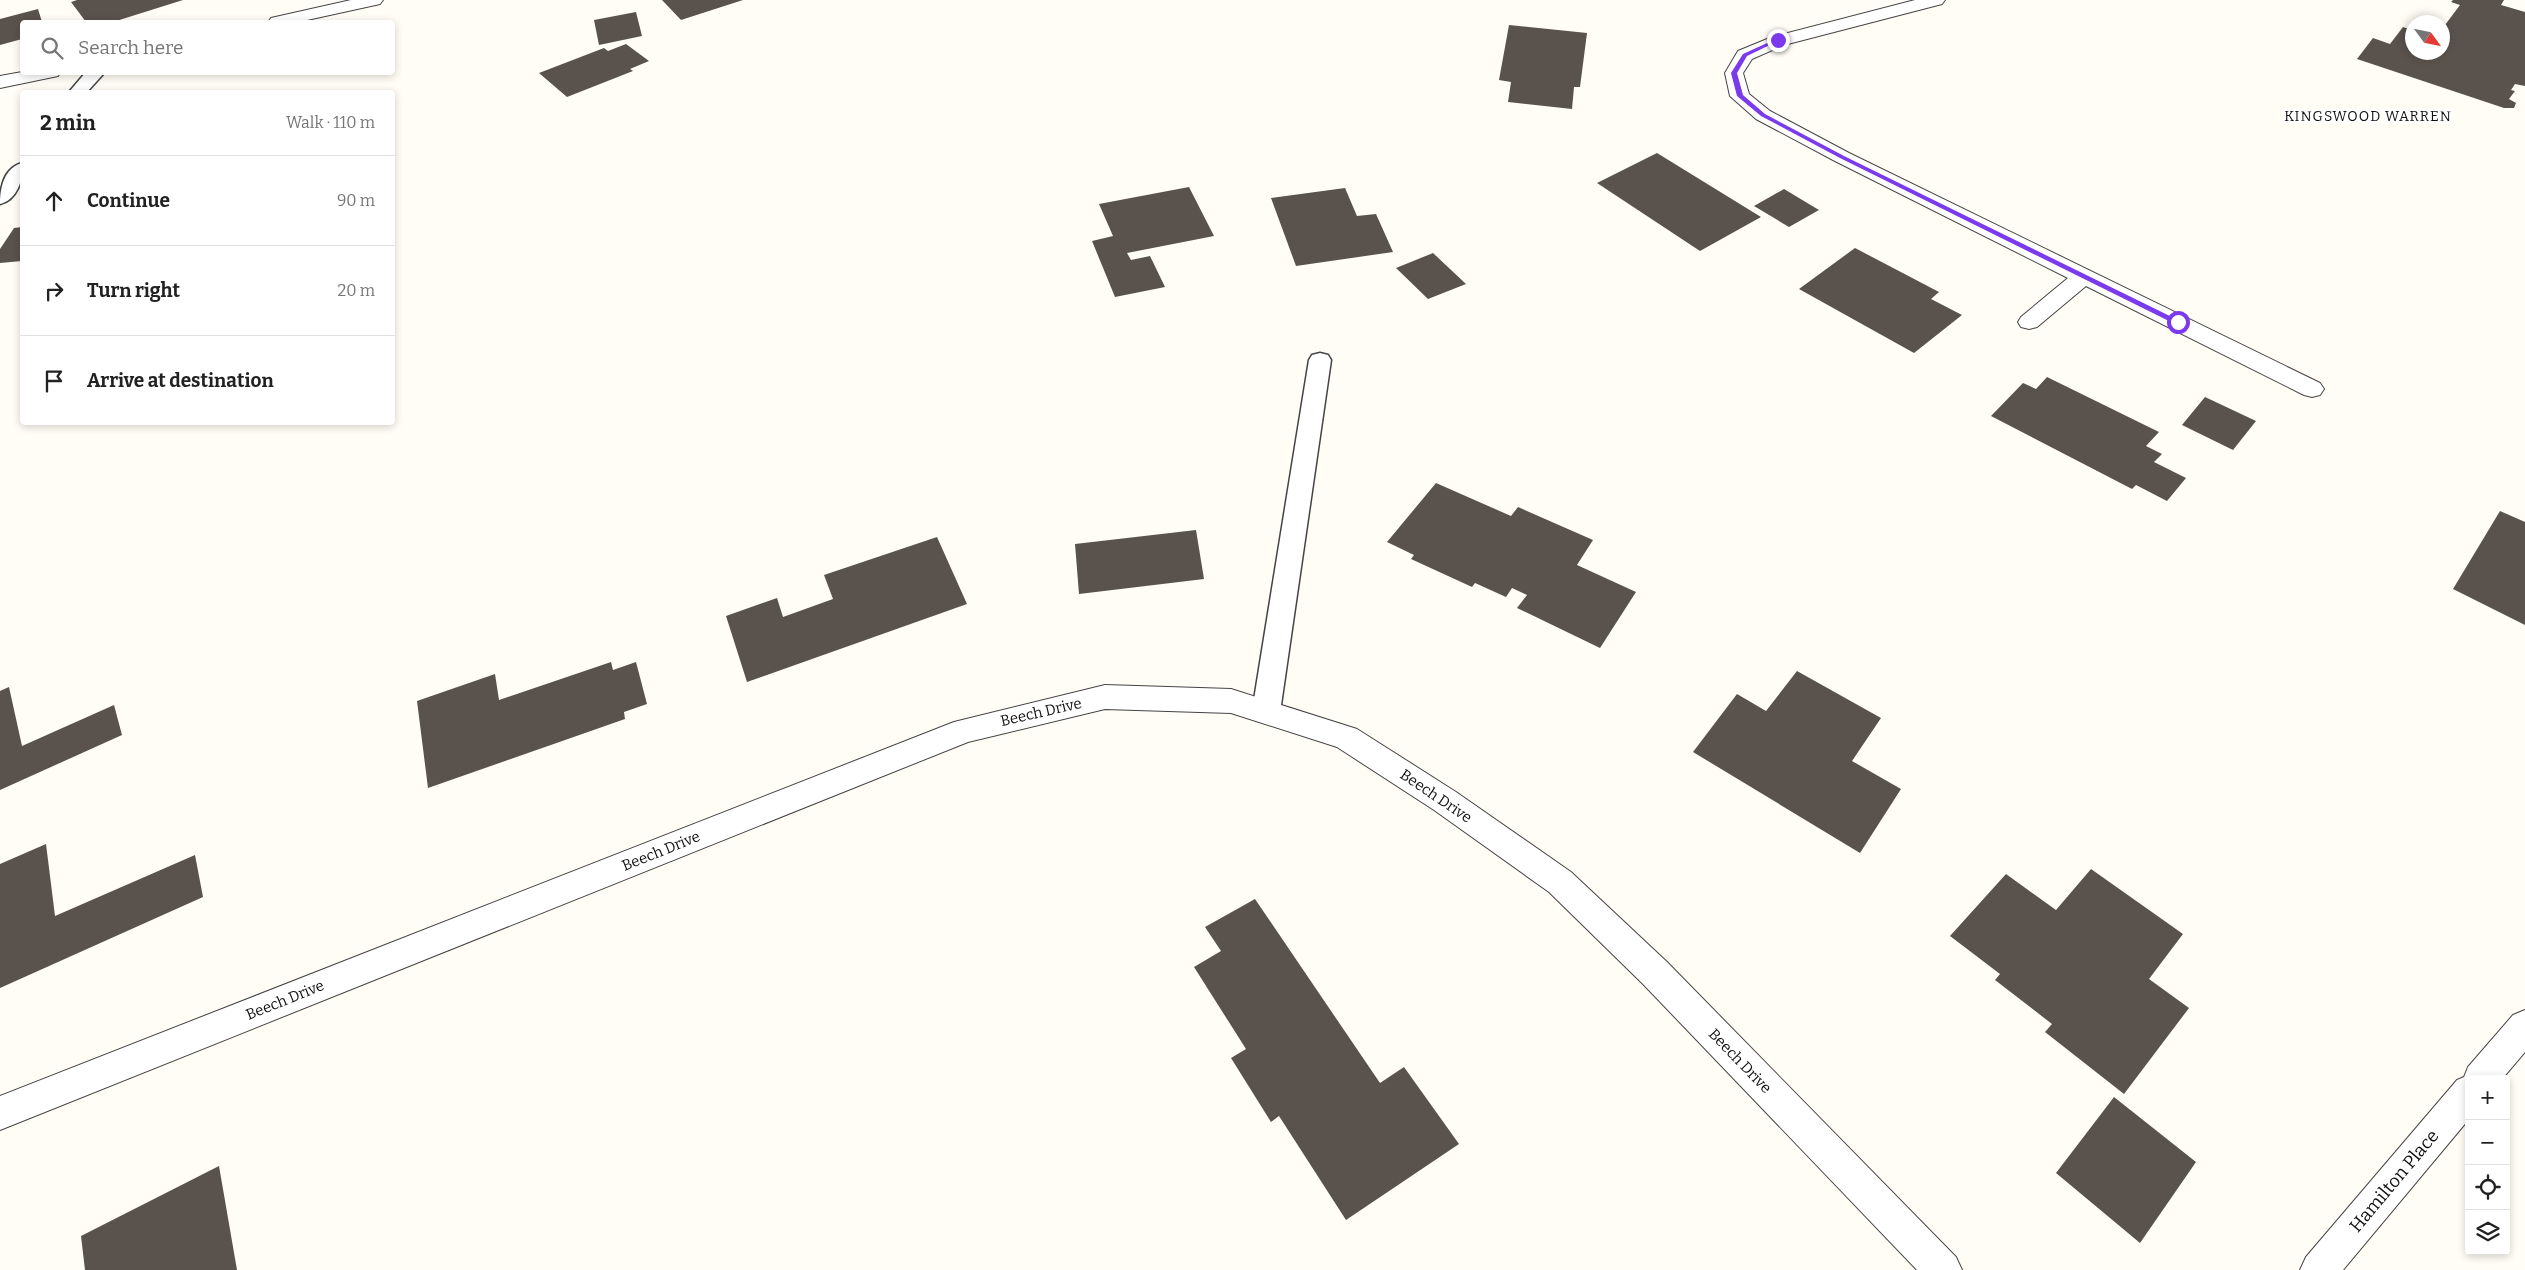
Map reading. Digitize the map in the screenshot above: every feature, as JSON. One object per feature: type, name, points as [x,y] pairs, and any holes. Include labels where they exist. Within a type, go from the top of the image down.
[{"type":"street","points":[[286,20],[374,0]]},
{"type":"street","points":[[1936,0],[1778,40],[1745,55],[1734,73],[1740,96],[1763,115],[1842,157],[2312,388]]},
{"type":"street","points":[[0,82],[36,75]]},
{"type":"street","points":[[2029,322],[2084,276]]},
{"type":"street","name":"Beech Drive","points":[[0,1113],[964,731],[1105,697],[1232,701],[1347,738],[1445,801],[1560,882],[1655,973],[1943,1270]]},
{"type":"street","points":[[2483,1075],[2525,1026]]},
{"type":"street","name":"Hamilton Place","points":[[2319,1270],[2465,1097]]},
{"type":"lane","points":[[80,90],[93,75]]},
{"type":"lane","points":[[0,198],[20,172]]},
{"type":"lane","points":[[1266,712],[1320,360]]},
{"type":"building","points":[[77,0],[183,0],[119,20],[84,20],[71,2]]},
{"type":"building","points":[[662,0],[743,0],[681,20]]},
{"type":"building","points":[[2453,0],[2504,0],[2501,5],[2525,12],[2525,86],[2515,84],[2511,90],[2515,91],[2509,99],[2516,103],[2514,108],[2504,108],[2357,59],[2373,38],[2390,44],[2403,27],[2405,28],[2405,60],[2450,60],[2450,18],[2460,5],[2451,2]]},
{"type":"building","points":[[38,9],[41,20],[20,20],[20,40],[0,45],[0,19]]},
{"type":"building","points":[[636,12],[642,36],[599,45],[594,20]]},
{"type":"building","points":[[1509,25],[1587,33],[1580,87],[1574,87],[1572,109],[1508,102],[1511,82],[1499,80]]},
{"type":"building","points":[[626,44],[649,61],[630,69],[633,71],[567,97],[539,73],[604,48],[608,51]]},
{"type":"building","points":[[1657,153],[1761,217],[1700,251],[1597,183]]},
{"type":"building","points":[[1189,187],[1214,236],[1127,253],[1131,260],[1150,256],[1165,287],[1115,297],[1092,241],[1113,236],[1099,204]]},
{"type":"building","points":[[1345,188],[1357,216],[1376,214],[1393,252],[1296,266],[1271,198]]},
{"type":"building","points":[[1784,189],[1819,210],[1789,227],[1754,206]]},
{"type":"building","points":[[20,227],[20,261],[0,263],[0,249],[14,228]]},
{"type":"building","points":[[1855,248],[1939,292],[1931,299],[1962,315],[1914,353],[1799,289]]},
{"type":"building","points":[[1433,253],[1466,284],[1428,299],[1396,268]]},
{"type":"building","points":[[2047,377],[2159,432],[2146,446],[2162,454],[2154,462],[2186,478],[2167,501],[2136,485],[2132,489],[1991,416],[2023,383],[2036,389]]},
{"type":"building","points":[[2205,397],[2256,421],[2233,450],[2182,425]]},
{"type":"building","points":[[1436,483],[1511,516],[1518,507],[1593,540],[1577,565],[1636,592],[1600,648],[1517,608],[1527,595],[1512,588],[1506,597],[1475,583],[1472,587],[1411,559],[1414,555],[1387,542]]},
{"type":"building","points":[[2500,511],[2525,522],[2525,625],[2453,589]]},
{"type":"building","points":[[1196,530],[1204,579],[1079,594],[1075,544]]},
{"type":"building","points":[[937,537],[967,604],[747,682],[726,616],[777,598],[783,617],[833,599],[824,575]]},
{"type":"building","points":[[611,662],[613,670],[636,662],[647,704],[624,712],[625,719],[428,788],[417,701],[495,674],[499,700]]},
{"type":"building","points":[[1797,671],[1881,718],[1852,761],[1901,789],[1860,853],[1693,752],[1737,694],[1766,711]]},
{"type":"building","points":[[9,687],[22,746],[114,705],[122,735],[0,790],[0,691]]},
{"type":"building","points":[[46,844],[55,916],[195,855],[203,897],[0,988],[0,864]]},
{"type":"building","points":[[2091,869],[2183,934],[2149,979],[2189,1008],[2124,1094],[2045,1032],[2052,1024],[1995,980],[2000,974],[1950,936],[2006,874],[2056,910]]},
{"type":"building","points":[[1255,899],[1380,1083],[1404,1067],[1459,1144],[1346,1220],[1279,1116],[1271,1122],[1231,1058],[1246,1049],[1194,967],[1221,951],[1205,927]]},
{"type":"building","points":[[2114,1097],[2196,1162],[2140,1243],[2056,1173]]},
{"type":"building","points":[[219,1166],[237,1270],[85,1270],[81,1236]]},
{"type":"district","name":"KINGSWOOD WARREN","points":[[2368,116]]},
{"type":"route","points":[[1778,40],[1745,55],[1734,73],[1740,96],[1763,115],[1842,157],[2178,322]]}]
